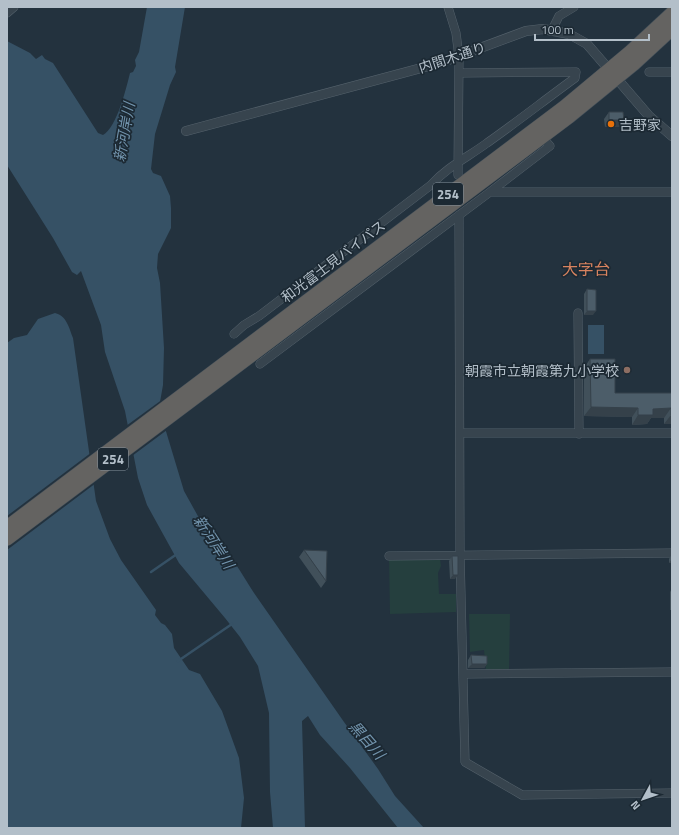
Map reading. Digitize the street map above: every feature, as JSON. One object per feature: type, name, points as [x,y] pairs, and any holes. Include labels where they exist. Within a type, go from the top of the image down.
[{"type":"highway","name":"和光富士見バイパス","points":[[7,527],[219,374],[542,137],[613,74],[672,14]]},
{"type":"highway","name":"和光富士見バイパス","points":[[7,539],[564,107],[613,74],[672,29]]},
{"type":"street","points":[[7,13],[14,7]]},
{"type":"street","points":[[448,7],[456,33],[459,57],[458,175]]},
{"type":"street","points":[[552,30],[559,16],[574,7]]},
{"type":"street","name":"内間木通り","points":[[189,130],[459,57],[526,31],[552,30],[569,34],[587,44],[649,116],[672,136]]},
{"type":"street","points":[[234,334],[244,324],[259,316],[431,185],[438,177],[458,162],[489,142],[576,78],[576,72],[458,73]]},
{"type":"street","points":[[649,72],[672,72]]},
{"type":"street","points":[[260,364],[550,146],[542,137]]},
{"type":"street","points":[[490,192],[672,192]]},
{"type":"street","points":[[459,215],[460,554],[464,674],[463,732],[465,762],[522,795],[672,793]]},
{"type":"street","points":[[578,313],[579,434]]},
{"type":"street","points":[[460,433],[672,433]]},
{"type":"street","points":[[389,556],[460,554],[672,553]]},
{"type":"street","points":[[464,674],[672,672]]},
{"type":"green space","points":[[389,558],[440,558],[441,566],[438,573],[439,594],[456,594],[456,612],[390,614]]},
{"type":"green space","points":[[469,614],[510,614],[509,670],[486,670],[484,650],[470,652]]},
{"type":"water","name":"新河岸川","points":[[147,7],[185,7],[175,67],[176,72],[170,85],[155,134],[151,169],[153,173],[161,176],[170,196],[171,228],[158,254],[157,268],[160,283],[164,348],[163,385],[160,402],[165,428],[184,491],[209,536],[211,535],[229,554],[254,593],[378,769],[395,796],[424,828],[398,828],[350,768],[320,735],[308,716],[302,721],[305,828],[273,828],[270,792],[269,713],[258,666],[240,637],[179,563],[147,505],[138,478],[125,411],[105,352],[101,325],[81,271],[77,275],[72,272],[53,238],[7,165],[7,41],[30,53],[36,59],[42,55],[45,59],[53,63],[98,133],[103,135],[108,131],[117,116],[130,73],[133,72],[136,66],[135,60],[139,52]]},
{"type":"water","points":[[55,313],[65,320],[69,326],[73,338],[96,501],[110,539],[121,560],[156,610],[155,615],[172,634],[174,648],[189,670],[200,674],[222,711],[239,758],[244,798],[241,828],[7,828],[7,343],[14,338],[27,335],[38,319]]},
{"type":"water","points":[[588,325],[604,325],[604,354],[588,354]]},
{"type":"pier","points":[[163,399],[167,430],[132,456],[126,426]]},
{"type":"pier","points":[[92,452],[96,483],[7,550],[7,516]]},
{"type":"building","points":[[609,112],[623,112],[624,120],[609,120]]},
{"type":"building","points":[[587,289],[596,290],[596,311],[587,311]]},
{"type":"building","points":[[590,359],[615,359],[615,393],[672,393],[672,415],[671,408],[653,409],[653,415],[638,415],[638,408],[591,407]]},
{"type":"building","points":[[304,550],[327,551],[326,581]]},
{"type":"building","points":[[452,556],[458,556],[458,575],[453,575]]},
{"type":"building","points":[[471,655],[487,656],[487,664],[472,664]]},
{"type":"waterway","points":[[151,572],[177,554]]},
{"type":"waterway","points":[[178,661],[232,624]]},
{"type":"place","name":"吉野家","points":[[611,124]]},
{"type":"place","name":"朝霞市立朝霞第九小学校","points":[[627,370]]},
{"type":"district","name":"大字台","points":[[586,269]]},
{"type":"water label","name":"黒目川","points":[[367,740]]}]
